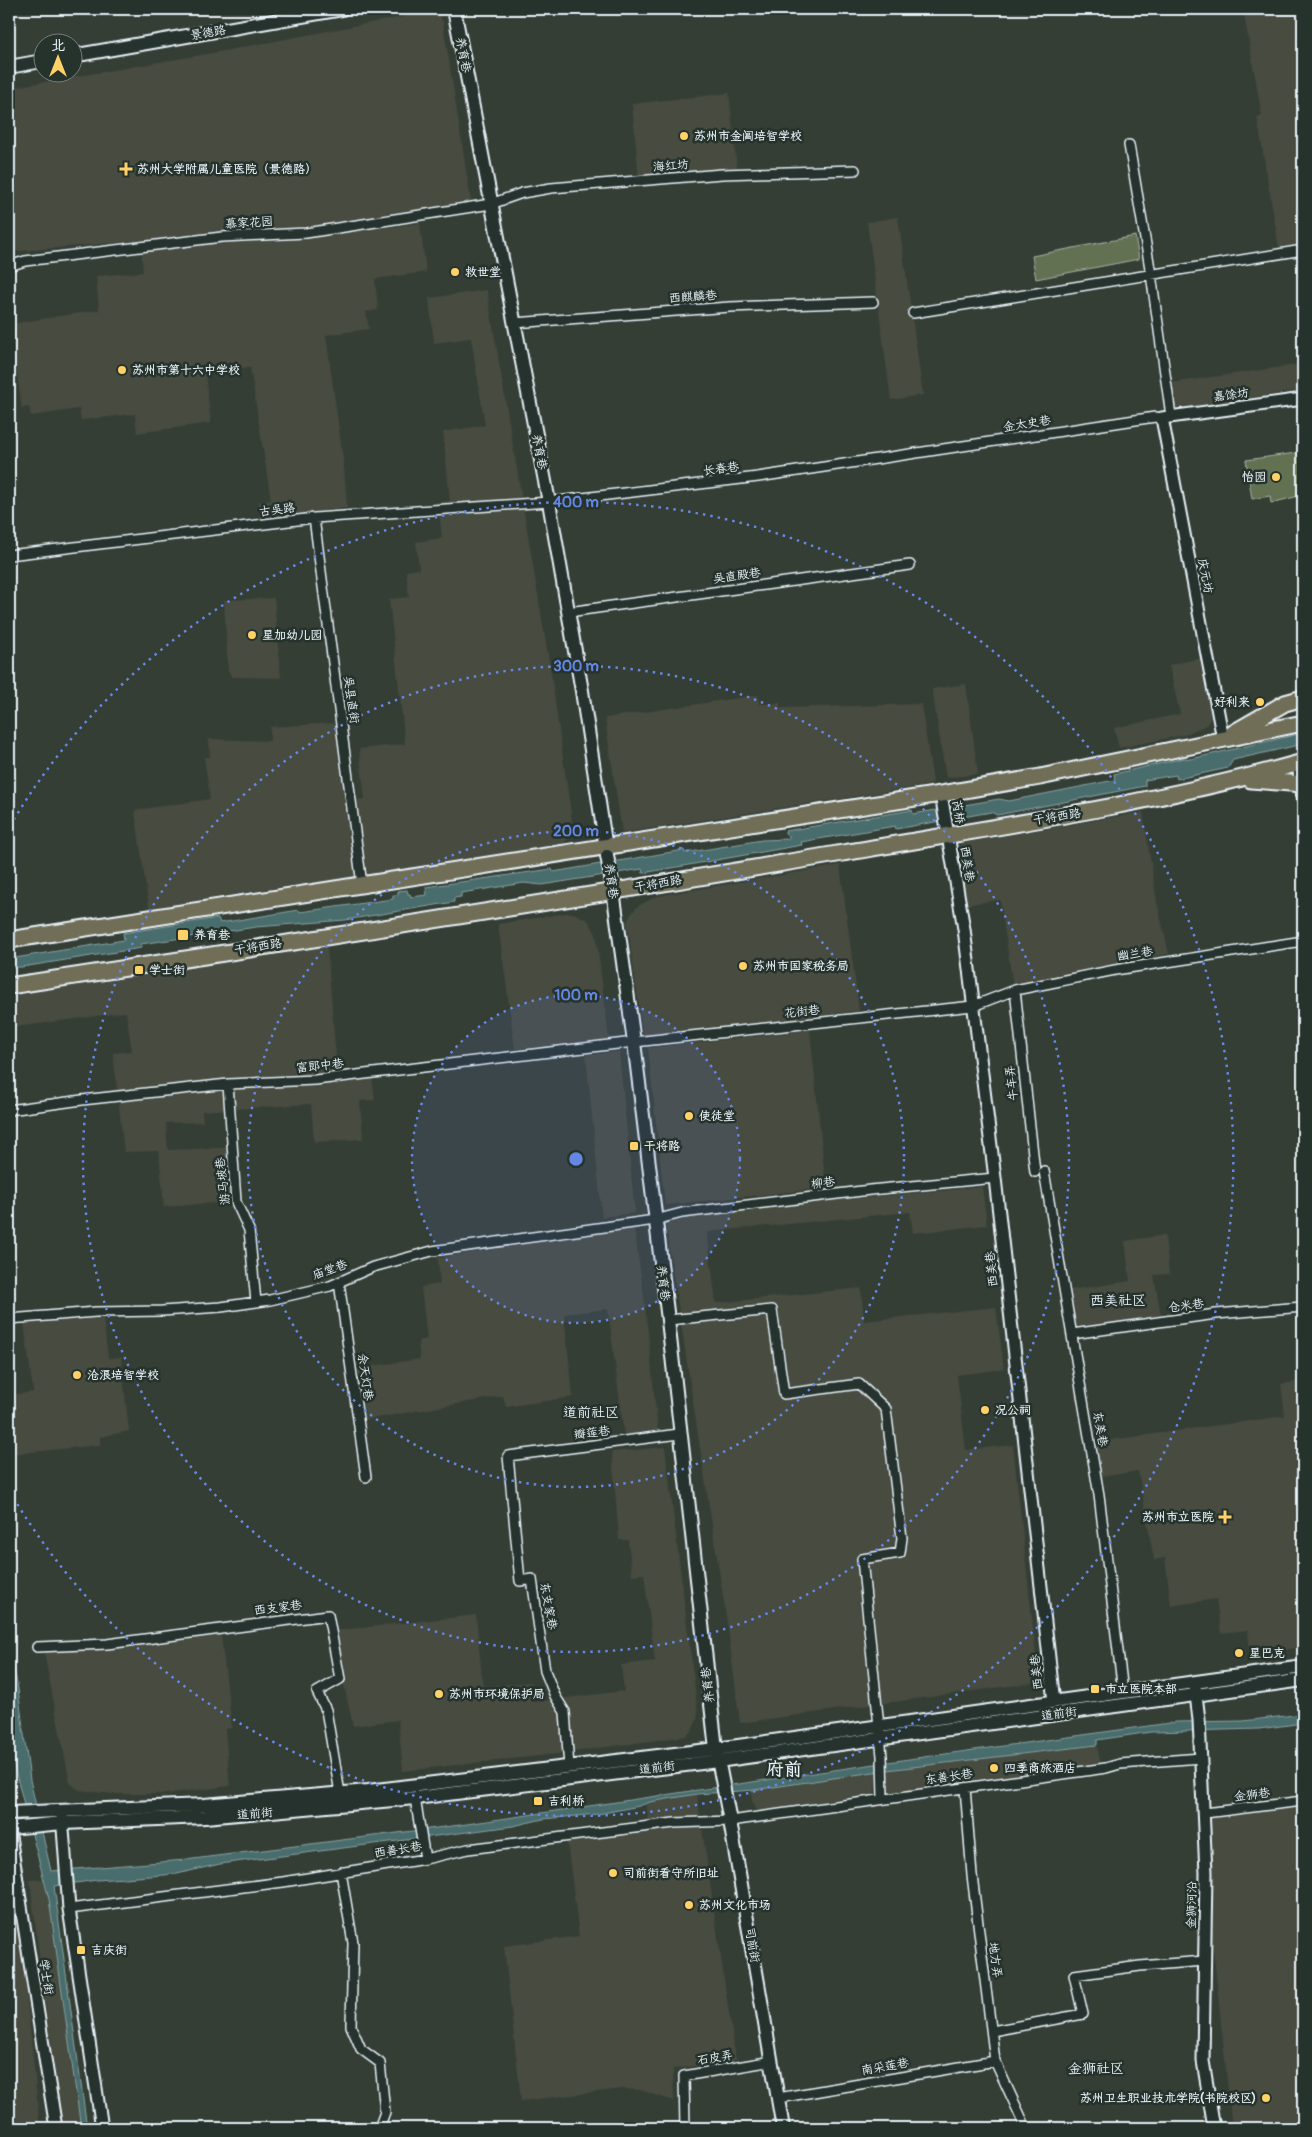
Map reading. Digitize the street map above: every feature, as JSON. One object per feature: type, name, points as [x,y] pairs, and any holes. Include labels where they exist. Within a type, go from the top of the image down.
[{"type":"main road","name":"景德路","points":[[82,54],[342,9]]},
{"type":"main road","name":"养育巷","points":[[454,9],[549,502],[607,852],[634,1042],[668,1320],[679,1434],[717,1755]]},
{"type":"main road","points":[[9,67],[32,63]]},
{"type":"main road","points":[[1223,739],[1285,703],[1303,698]]},
{"type":"main road","points":[[9,940],[362,885],[607,852],[942,799],[1297,724],[1285,703]]},
{"type":"main road","name":"干将西路","points":[[9,986],[612,887],[947,829],[1098,810],[1240,779],[1301,763]]},
{"type":"main road","points":[[1240,779],[1303,789]]},
{"type":"main road","name":"道前街","points":[[14,1813],[41,1811],[62,1816],[205,1818],[415,1798],[1195,1689],[1303,1667]]},
{"type":"main road","name":"道前街","points":[[878,1733],[1054,1702],[1123,1692],[1195,1689],[1303,1680]]},
{"type":"main road","name":"道前街","points":[[9,1829],[42,1825],[62,1816],[340,1793],[569,1767],[717,1755]]},
{"type":"main road","name":"司前街","points":[[717,1755],[783,2128]]},
{"type":"street","points":[[1130,145],[1151,274],[1166,417]]},
{"type":"street","name":"海红坊","points":[[491,204],[522,193],[550,188],[722,174],[855,170]]},
{"type":"street","name":"慕家花园","points":[[9,266],[25,261],[222,237],[306,233],[491,204]]},
{"type":"street","points":[[913,313],[1303,250]]},
{"type":"street","name":"西麒麟巷","points":[[514,322],[730,307],[873,302]]},
{"type":"street","name":"嘉馀坊","points":[[1166,417],[1303,399]]},
{"type":"street","name":"金太史巷","points":[[896,457],[1166,417]]},
{"type":"street","name":"庆元坊","points":[[1166,417],[1223,739]]},
{"type":"street","name":"长春巷","points":[[549,502],[758,477],[896,457]]},
{"type":"street","name":"古吴路","points":[[9,555],[314,518],[549,502]]},
{"type":"street","name":"吴县直街","points":[[314,518],[362,885]]},
{"type":"street","name":"吴直殿巷","points":[[568,612],[910,565]]},
{"type":"street","points":[[1301,763],[1303,789]]},
{"type":"street","name":"芮桥","points":[[942,799],[947,829]]},
{"type":"street","name":"西美巷","points":[[947,829],[964,929],[995,1178],[1054,1702]]},
{"type":"street","name":"幽兰巷","points":[[973,1006],[1015,990],[1115,970],[1303,941]]},
{"type":"street","name":"牛车弄","points":[[1015,990],[1040,1172]]},
{"type":"street","name":"花街巷","points":[[634,1042],[973,1006]]},
{"type":"street","name":"富郎中巷","points":[[9,1110],[228,1084],[315,1080],[634,1042]]},
{"type":"street","name":"游马坡巷","points":[[228,1084],[236,1202],[249,1230],[256,1302]]},
{"type":"street","name":"东美巷","points":[[1040,1172],[1072,1334],[1098,1495],[1123,1692]]},
{"type":"street","name":"柳巷","points":[[655,1220],[682,1213],[870,1190],[995,1178]]},
{"type":"street","name":"庙堂巷","points":[[9,1319],[96,1312],[172,1311],[256,1302],[330,1286],[373,1267],[432,1251],[655,1220]]},
{"type":"street","name":"余天灯巷","points":[[339,1282],[366,1477]]},
{"type":"street","name":"仓米巷","points":[[1072,1334],[1216,1314],[1303,1307]]},
{"type":"street","points":[[668,1320],[772,1310],[784,1394],[859,1384],[886,1409],[902,1538],[900,1553],[862,1559],[878,1733],[882,1756],[884,1799]]},
{"type":"street","name":"瓣莲巷","points":[[508,1456],[679,1434]]},
{"type":"street","name":"东支家巷","points":[[508,1456],[520,1581],[532,1579],[545,1671],[555,1696],[565,1712],[569,1767]]},
{"type":"street","name":"西支家巷","points":[[37,1647],[107,1644],[328,1615],[340,1679],[317,1692],[326,1710],[340,1793]]},
{"type":"street","name":"金狮河沿","points":[[1195,1689],[1200,1726],[1204,1813],[1203,2061],[1214,2128]]},
{"type":"street","name":"东善长巷","points":[[730,1820],[1106,1768],[1120,1764],[1201,1758]]},
{"type":"street","name":"地方弄","points":[[965,1788],[972,1875],[995,2061],[1026,2128]]},
{"type":"street","points":[[415,1798],[425,1859]]},
{"type":"street","name":"金狮巷","points":[[1204,1813],[1303,1801]]},
{"type":"street","points":[[62,1816],[63,1854],[69,1909],[102,2128]]},
{"type":"street","name":"西善长巷","points":[[69,1909],[283,1882],[425,1859],[468,1849],[674,1823],[730,1820]]},
{"type":"street","name":"学士街","points":[[9,1829],[56,2128]]},
{"type":"street","points":[[341,1872],[353,1943],[351,2026],[361,2049],[380,2063],[385,2112],[378,2128]]},
{"type":"street","points":[[992,2031],[1083,2014],[1074,1975],[1140,1966],[1204,1961]]},
{"type":"street","name":"石皮弄","points":[[685,2128],[684,2076],[772,2061]]},
{"type":"street","name":"南采莲巷","points":[[778,2098],[995,2061]]},
{"type":"shaded area","points":[[1243,9],[1303,9],[1303,244],[1279,248],[1257,117],[1262,116]]},
{"type":"shaded area","points":[[432,11],[441,17],[443,23],[471,201],[357,220],[271,230],[9,252],[9,88],[44,82],[82,82],[82,75],[218,52]]},
{"type":"shaded area","name":"苏州市金阊培智学校","points":[[729,93],[737,169],[639,179],[632,104]]},
{"type":"shaded area","points":[[898,217],[923,395],[891,400],[867,222]]},
{"type":"shaded area","name":"苏州市第十六中学校","points":[[420,223],[426,272],[375,279],[378,310],[366,312],[369,329],[326,335],[344,466],[347,508],[261,518],[259,502],[271,500],[250,367],[205,373],[211,423],[137,433],[135,414],[81,420],[79,409],[31,416],[29,407],[22,408],[10,324],[99,310],[96,276],[143,272],[141,247],[309,237]]},
{"type":"shaded area","points":[[487,290],[551,673],[573,828],[571,836],[562,845],[365,876],[356,800],[365,799],[359,749],[405,744],[389,599],[409,597],[406,571],[419,569],[416,542],[442,538],[438,502],[450,501],[443,432],[485,425],[471,338],[434,343],[429,298]]},
{"type":"shaded area","points":[[1303,364],[1303,390],[1173,409],[1170,383]]},
{"type":"shaded area","name":"星加幼儿园","points":[[274,598],[281,678],[232,677],[228,670],[224,600]]},
{"type":"shaded area","points":[[1202,658],[1212,703],[1211,718],[1206,725],[1184,735],[1119,748],[1114,728],[1180,714],[1169,665]]},
{"type":"shaded area","points":[[966,684],[978,774],[946,778],[932,689]]},
{"type":"shaded area","points":[[758,695],[759,704],[780,703],[780,708],[921,704],[933,782],[929,785],[622,833],[605,718]]},
{"type":"shaded area","points":[[336,723],[356,878],[295,885],[149,908],[135,810],[210,799],[204,757],[210,757],[209,739],[270,741],[270,727]]},
{"type":"shaded area","points":[[1143,812],[1157,902],[1169,954],[1126,961],[1013,986],[1000,900],[963,905],[956,853],[958,847],[964,843]]},
{"type":"shaded area","name":"苏州市国家税务局","points":[[840,865],[859,1011],[643,1036],[627,922],[638,906],[657,896]]},
{"type":"shaded area","points":[[573,913],[588,920],[596,934],[609,1039],[515,1049],[498,924]]},
{"type":"shaded area","points":[[327,946],[338,1082],[372,1077],[375,1100],[360,1101],[363,1139],[314,1142],[311,1104],[202,1111],[203,1122],[166,1123],[168,1150],[238,1147],[241,1201],[164,1207],[159,1151],[124,1152],[113,1053],[132,1051],[126,1012],[9,1028],[9,993]]},
{"type":"shaded area","points":[[810,1030],[826,1188],[665,1205],[648,1048]]},
{"type":"shaded area","points":[[619,1052],[635,1213],[602,1217],[586,1055]]},
{"type":"shaded area","points":[[982,1187],[987,1225],[913,1233],[910,1212],[707,1232],[716,1303],[861,1288],[864,1321],[996,1307],[1004,1369],[957,1375],[966,1450],[1013,1445],[1039,1682],[740,1723],[728,1629],[665,1220],[822,1201]]},
{"type":"shaded area","points":[[634,1228],[645,1304],[658,1431],[624,1435],[608,1309],[564,1314],[573,1397],[506,1407],[503,1396],[365,1420],[358,1368],[420,1359],[418,1341],[427,1339],[421,1287],[440,1284],[438,1258]]},
{"type":"shaded area","points":[[1165,1235],[1169,1274],[1154,1275],[1161,1316],[1069,1330],[1063,1291],[1130,1281],[1125,1241]]},
{"type":"shaded area","name":"沧浪培智学校","points":[[103,1318],[108,1358],[121,1357],[129,1431],[100,1437],[100,1445],[12,1454],[9,1428],[9,1395],[33,1392],[24,1323]]},
{"type":"shaded area","name":"苏州市立医院","points":[[1302,1381],[1303,1647],[1250,1655],[1248,1630],[1221,1633],[1216,1599],[1171,1606],[1165,1558],[1154,1560],[1138,1471],[1100,1477],[1095,1442],[1285,1416],[1281,1384]]},
{"type":"shaded area","points":[[665,1447],[698,1713],[691,1732],[686,1736],[557,1754],[403,1771],[398,1720],[353,1726],[332,1631],[476,1615],[483,1687],[531,1682],[533,1702],[624,1691],[621,1665],[655,1661],[644,1574],[632,1575],[628,1540],[619,1540],[612,1452]]},
{"type":"shaded area","points":[[220,1627],[232,1728],[225,1729],[230,1786],[165,1794],[112,1794],[79,1790],[70,1783],[43,1648]]},
{"type":"shaded area","name":"四季商旅酒店","points":[[1097,1745],[1101,1767],[888,1793],[887,1770]]},
{"type":"shaded area","points":[[876,1771],[875,1795],[761,1811],[757,1810],[752,1801],[751,1790]]},
{"type":"shaded area","points":[[697,1794],[736,2060],[673,2069],[674,2101],[640,2090],[622,2089],[521,2101],[504,1946],[579,1936],[567,1841],[650,1830],[646,1803]]},
{"type":"shaded area","points":[[1303,1806],[1303,2128],[1232,2128],[1212,1937],[1211,1817]]},
{"type":"shaded area","points":[[9,1863],[20,1927],[40,2128],[9,2128]]},
{"type":"shaded area","points":[[43,1879],[49,1899],[81,2128],[60,2128],[30,1880]]},
{"type":"green space","points":[[1135,236],[1139,259],[1036,279],[1032,256]]},
{"type":"green space","name":"怡园","points":[[1303,452],[1303,495],[1271,503],[1270,496],[1252,499],[1246,460]]},
{"type":"water","points":[[1303,733],[1303,744],[1233,760],[1228,768],[1177,779],[1176,775],[1145,780],[1145,786],[997,815],[991,812],[896,829],[895,826],[801,842],[802,845],[643,873],[642,869],[542,885],[524,883],[461,893],[461,897],[454,898],[454,902],[345,920],[256,927],[141,944],[141,948],[22,967],[9,967],[9,959],[124,940],[123,933],[218,918],[220,923],[299,910],[300,912],[393,899],[393,895],[398,895],[398,891],[407,890],[411,897],[427,895],[426,887],[552,869],[553,872],[684,850],[685,853],[762,840],[789,839],[789,835],[785,834],[785,831],[912,810],[913,814],[999,799],[1009,801],[1115,780],[1114,774],[1184,758],[1191,759]]},
{"type":"water","points":[[9,1643],[18,1689],[30,1780],[51,1871],[185,1860],[460,1825],[1177,1722],[1243,1721],[1303,1714],[1303,1723],[1259,1729],[1151,1732],[1097,1740],[1097,1745],[887,1770],[754,1790],[697,1794],[598,1814],[543,1819],[513,1826],[220,1864],[177,1874],[97,1880],[54,1886],[87,2128],[81,2128],[49,1899],[15,1770],[9,1729]]},
{"type":"place","name":"苏州市金阊培智学校","points":[[684,136]]},
{"type":"place","name":"苏州大学附属儿童医院（景德路）","points":[[126,169]]},
{"type":"place","name":"救世堂","points":[[455,272]]},
{"type":"place","name":"苏州市第十六中学校","points":[[122,370]]},
{"type":"place","name":"怡园","points":[[1276,477]]},
{"type":"place","name":"星加幼儿园","points":[[252,635]]},
{"type":"place","name":"好利来","points":[[1260,702]]},
{"type":"place","name":"养育巷","points":[[183,935]]},
{"type":"place","name":"苏州市国家税务局","points":[[743,966]]},
{"type":"place","name":"学士街","points":[[139,970]]},
{"type":"place","name":"使徒堂","points":[[689,1116]]},
{"type":"place","name":"干将路","points":[[634,1146]]},
{"type":"place","name":"沧浪培智学校","points":[[77,1375]]},
{"type":"place","name":"况公祠","points":[[985,1410]]},
{"type":"place","name":"苏州市立医院","points":[[1225,1517]]},
{"type":"place","name":"星巴克","points":[[1239,1653]]},
{"type":"place","name":"市立医院本部","points":[[1095,1689]]},
{"type":"place","name":"苏州市环境保护局","points":[[439,1694]]},
{"type":"place","name":"四季商旅酒店","points":[[994,1768]]},
{"type":"place","name":"吉利桥","points":[[538,1801]]},
{"type":"place","name":"司前街看守所旧址","points":[[613,1873]]},
{"type":"place","name":"苏州文化市场","points":[[689,1905]]},
{"type":"place","name":"吉庆街","points":[[81,1950]]},
{"type":"place","name":"苏州卫生职业技术学院(书院校区)","points":[[1266,2098]]},
{"type":"district","name":"西美社区","points":[[1118,1300]]},
{"type":"district","name":"道前社区","points":[[591,1412]]},
{"type":"district","name":"府前","points":[[784,1769]]},
{"type":"district","name":"金狮社区","points":[[1096,2068]]}]
